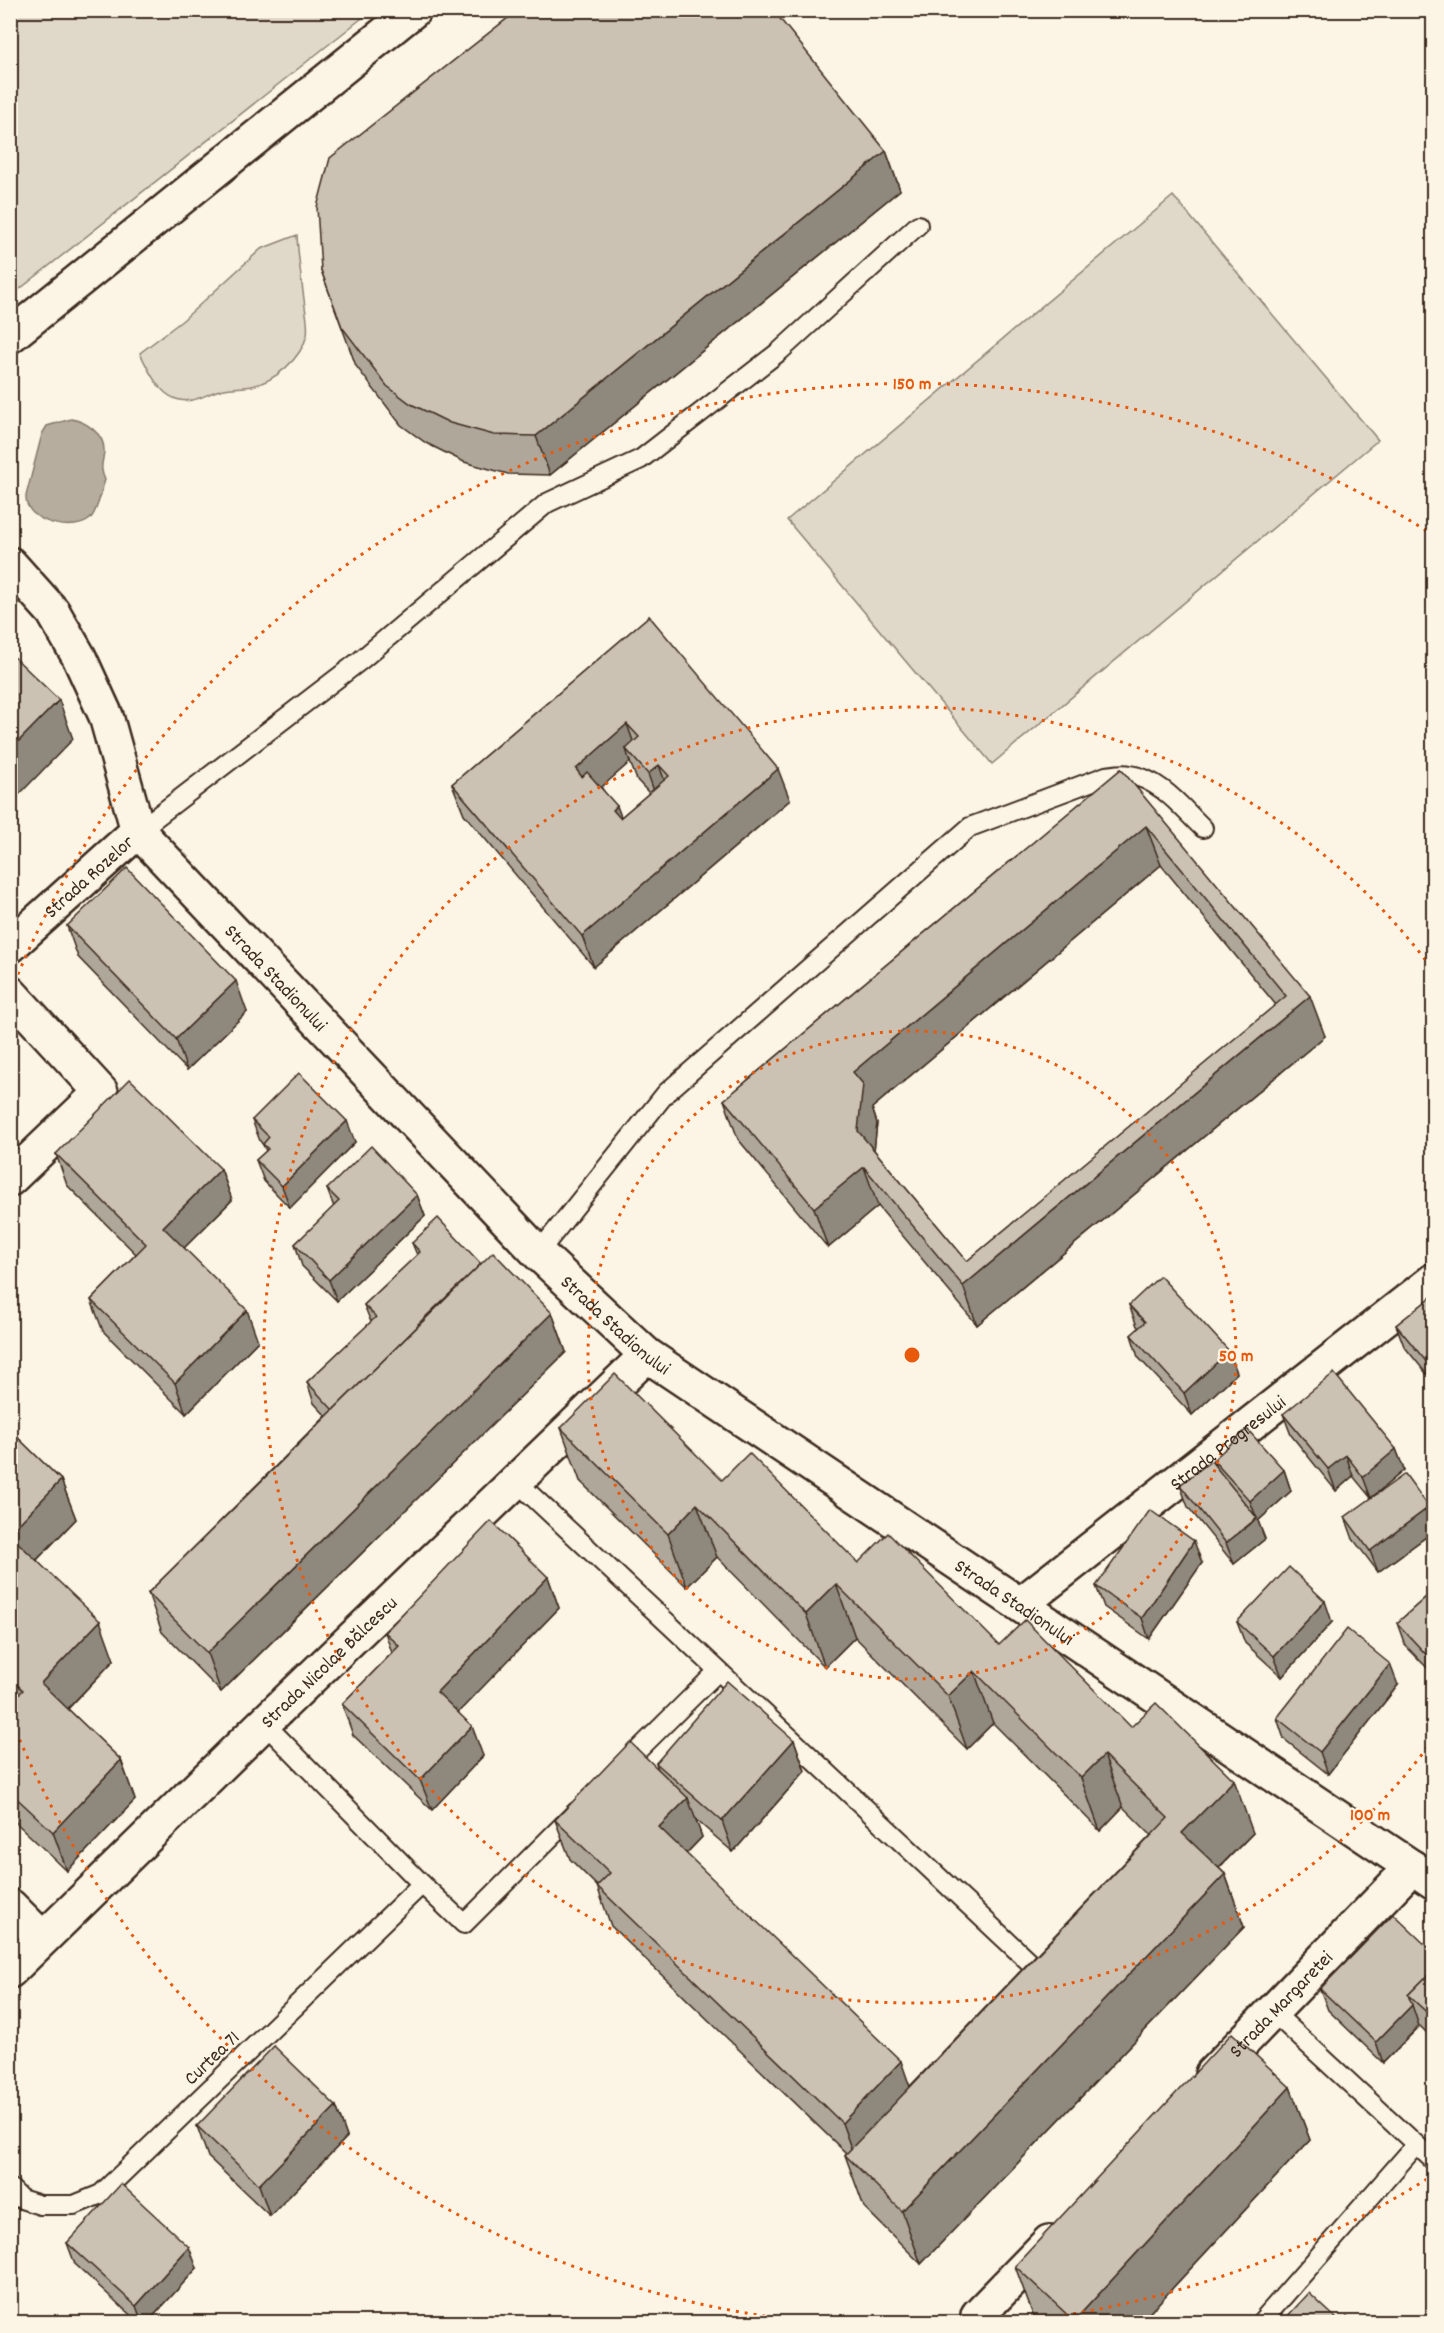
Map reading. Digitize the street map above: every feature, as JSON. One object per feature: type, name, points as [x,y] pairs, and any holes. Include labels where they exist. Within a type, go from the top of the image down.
[{"type":"street","points":[[10,336],[414,10]]},
{"type":"street","name":"Strada Stadionului","points":[[10,564],[53,612],[79,657],[106,716],[138,831],[538,1253],[647,1355],[1423,1874]]},
{"type":"street","name":"Strada Rozelor","points":[[10,945],[138,831]]},
{"type":"street","points":[[10,993],[101,1092],[10,1179]]},
{"type":"street","name":"Strada Progresului","points":[[1021,1604],[1434,1280]]},
{"type":"street","name":"Strada Nicolae Bălcescu","points":[[10,1971],[515,1480],[647,1355]]},
{"type":"street","name":"Strada Margaretei","points":[[1191,2096],[1273,2012],[1423,1874]]},
{"type":"street","points":[[10,1906],[42,1938]]},
{"type":"street","points":[[986,2322],[978,2315],[1068,2222]]},
{"type":"lane","points":[[138,831],[361,660],[547,503],[641,459],[651,452],[780,351],[918,225]]},
{"type":"lane","points":[[538,1253],[666,1093],[970,827],[1106,776],[1129,774],[1146,780],[1165,791],[1203,828]]},
{"type":"lane","points":[[515,1480],[1038,1970],[1013,1994]]},
{"type":"lane","points":[[611,1778],[718,1671]]},
{"type":"lane","points":[[264,1723],[464,1924],[586,1802]]},
{"type":"lane","name":"Curtea 71","points":[[10,2188],[21,2199],[40,2205],[74,2205],[101,2194],[422,1884]]},
{"type":"lane","points":[[1273,2012],[1434,2161]]},
{"type":"lane","points":[[1261,2322],[1416,2145]]},
{"type":"shaded area","points":[[11,10],[371,10],[371,11],[11,296]]},
{"type":"shaded area","points":[[1173,196],[1378,440],[992,764],[787,520]]},
{"type":"shaded area","points":[[297,235],[307,335],[293,360],[278,374],[252,386],[224,389],[188,401],[176,399],[164,392],[154,380],[140,353],[183,320],[261,249]]},
{"type":"shaded area","points":[[71,419],[82,422],[93,429],[101,439],[104,451],[102,468],[105,480],[97,506],[90,519],[75,525],[66,525],[47,521],[32,512],[26,502],[26,496],[42,434],[47,426]]},
{"type":"building","points":[[518,10],[773,10],[886,151],[536,436],[494,435],[450,423],[411,404],[387,386],[342,327],[321,270],[317,207],[330,158]]},
{"type":"building","points":[[649,616],[778,769],[582,936],[452,784]],"holes":[[[627,724],[639,737],[626,749],[648,774],[659,765],[669,776],[620,818],[613,810],[617,806],[587,772],[582,777],[576,769]]]},
{"type":"building","points":[[10,653],[59,700],[10,750]]},
{"type":"building","points":[[1121,769],[1310,996],[963,1286],[864,1167],[814,1208],[724,1100]],"holes":[[[1146,826],[1286,996],[967,1261],[858,1131],[863,1084],[853,1072]]]},
{"type":"building","points":[[127,868],[236,981],[176,1039],[67,926]]},
{"type":"building","points":[[299,1073],[347,1121],[282,1186],[256,1160],[268,1149],[263,1144],[269,1137],[252,1120]]},
{"type":"building","points":[[130,1079],[221,1169],[163,1227],[247,1310],[175,1383],[91,1300],[146,1244],[56,1154]]},
{"type":"building","points":[[371,1146],[417,1195],[329,1280],[295,1244],[339,1201],[327,1189]]},
{"type":"building","points":[[438,1218],[481,1264],[333,1410],[307,1382],[376,1317],[364,1305],[420,1252],[412,1243]]},
{"type":"building","points":[[493,1252],[552,1313],[207,1653],[148,1593]]},
{"type":"building","points":[[1160,1276],[1229,1351],[1184,1393],[1131,1335],[1145,1322],[1129,1305]]},
{"type":"building","points":[[1434,1295],[1434,1371],[1396,1325]]},
{"type":"building","points":[[1334,1373],[1396,1449],[1363,1477],[1346,1455],[1328,1469],[1283,1414]]},
{"type":"building","points":[[615,1374],[722,1480],[749,1453],[858,1563],[888,1533],[999,1645],[1025,1620],[1131,1727],[1156,1703],[1234,1780],[1182,1833],[1225,1874],[902,2211],[845,2155],[1168,1818],[1104,1755],[1081,1778],[974,1671],[948,1696],[836,1584],[806,1614],[697,1504],[668,1534],[561,1428]]},
{"type":"building","points":[[1247,1429],[1284,1470],[1250,1501],[1213,1460]]},
{"type":"building","points":[[10,1430],[61,1480],[10,1533]]},
{"type":"building","points":[[1211,1461],[1257,1518],[1226,1543],[1180,1485]]},
{"type":"building","points":[[1405,1474],[1429,1507],[1370,1551],[1345,1517]]},
{"type":"building","points":[[1150,1510],[1194,1541],[1142,1618],[1096,1586]]},
{"type":"building","points":[[491,1521],[548,1577],[437,1692],[472,1726],[420,1780],[342,1704],[399,1646],[385,1632]]},
{"type":"building","points":[[10,1535],[100,1621],[41,1683],[121,1760],[53,1832],[10,1792],[10,1703],[23,1690],[10,1678]]},
{"type":"building","points":[[1289,1567],[1325,1601],[1274,1656],[1237,1622]]},
{"type":"building","points":[[1434,1590],[1434,1663],[1397,1623]]},
{"type":"building","points":[[1347,1629],[1390,1664],[1320,1752],[1277,1718]]},
{"type":"building","points":[[727,1681],[794,1740],[722,1821],[656,1763]]},
{"type":"building","points":[[630,1742],[688,1798],[659,1827],[901,2061],[842,2123],[597,1886],[610,1873],[555,1820]]},
{"type":"building","points":[[1393,1914],[1434,1953],[1434,1969],[1408,1995],[1412,2005],[1376,2042],[1320,1989]]},
{"type":"building","points":[[1434,1969],[1434,2019],[1408,1995]]},
{"type":"building","points":[[1232,2033],[1290,2087],[1074,2321],[1015,2266]]},
{"type":"building","points":[[274,2046],[336,2106],[259,2185],[197,2126]]},
{"type":"building","points":[[121,2184],[189,2247],[136,2306],[67,2243]]},
{"type":"building","points":[[1309,2293],[1340,2322],[1282,2322]]},
{"type":"building","points":[[1347,2317],[1353,2322],[1342,2322]]}]
